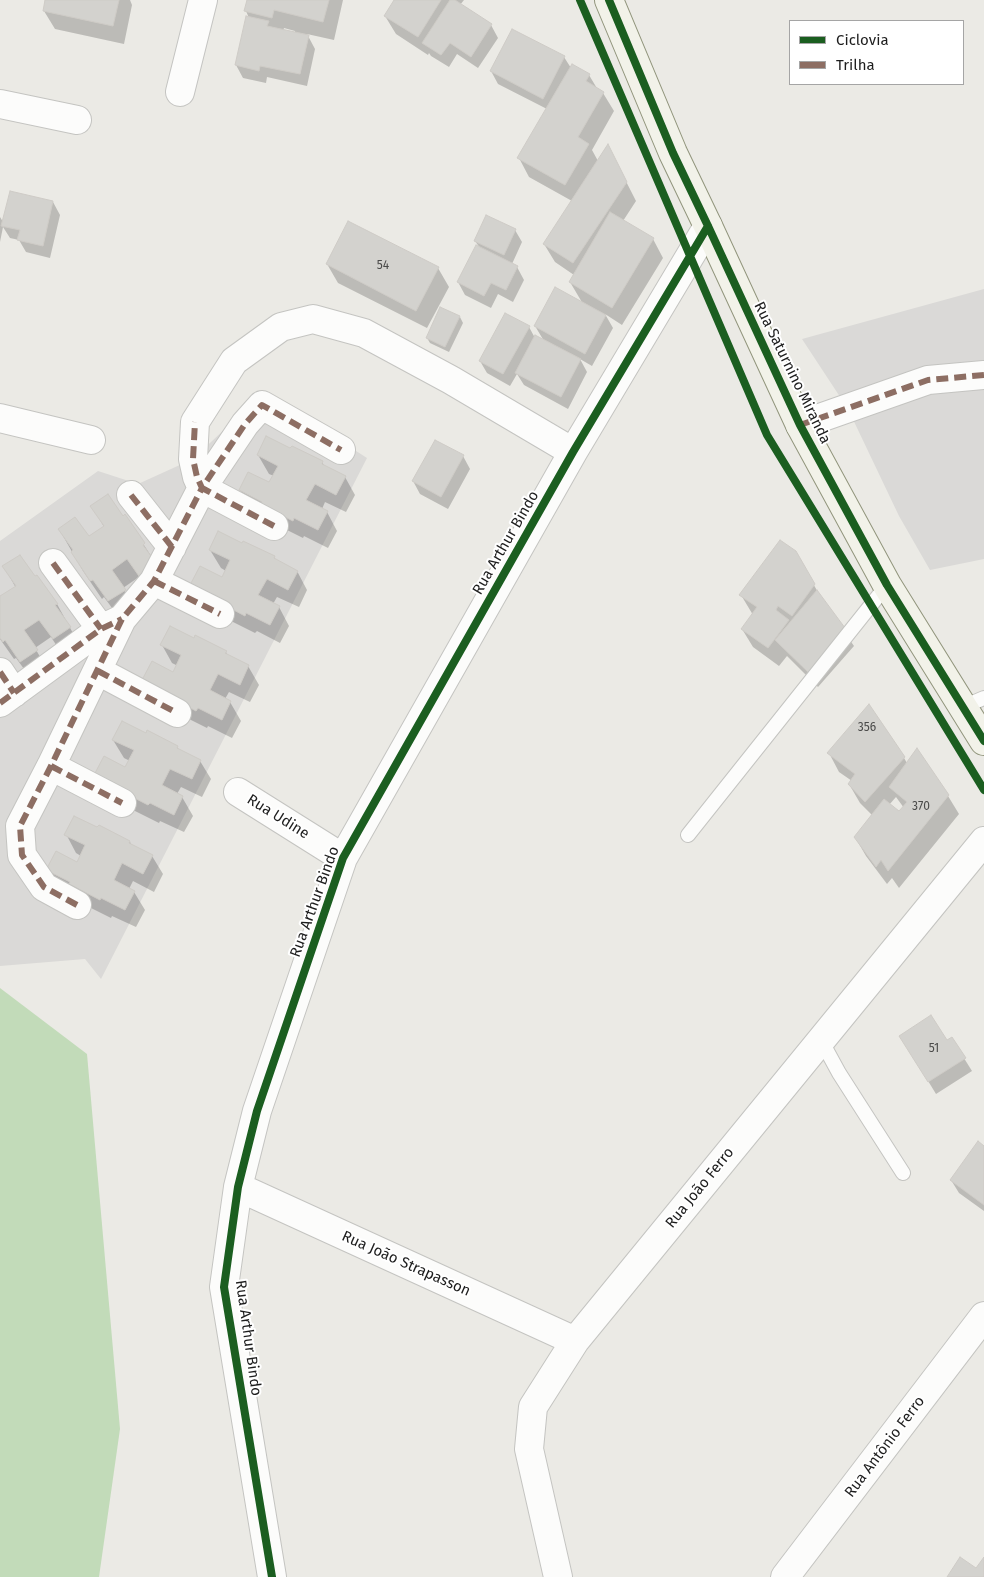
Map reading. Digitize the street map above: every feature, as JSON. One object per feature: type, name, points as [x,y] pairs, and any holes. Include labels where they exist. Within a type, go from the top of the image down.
[{"type":"main road","name":"Rua Saturnino Miranda","points":[[609,0],[672,153],[800,425],[887,585],[974,702],[984,741]]},
{"type":"street","points":[[180,92],[203,0]]},
{"type":"street","points":[[0,104],[77,120]]},
{"type":"street","name":"Rua Arthur Bindo","points":[[272,1577],[224,1287],[238,1187],[257,1111],[343,858],[573,452],[708,226]]},
{"type":"street","points":[[274,526],[202,488],[197,477],[194,459],[195,422],[234,361],[281,327],[314,320],[364,333],[451,380],[573,452]]},
{"type":"street","points":[[800,425],[928,380],[984,375]]},
{"type":"street","points":[[5,689],[112,624],[154,581],[202,488],[246,424],[262,405],[342,450]]},
{"type":"street","points":[[0,418],[91,440]]},
{"type":"street","points":[[131,495],[172,547]]},
{"type":"street","points":[[53,563],[112,624]]},
{"type":"street","points":[[154,581],[220,614]]},
{"type":"street","points":[[77,905],[44,887],[22,855],[20,826],[98,671],[112,624]]},
{"type":"street","points":[[98,671],[177,713]]},
{"type":"street","points":[[51,766],[122,803]]},
{"type":"street","name":"Rua Udine","points":[[238,792],[343,858]]},
{"type":"street","name":"Rua João Ferro","points":[[558,1577],[529,1449],[533,1407],[575,1340],[984,841]]},
{"type":"street","name":"Rua João Strapasson","points":[[238,1187],[575,1340]]},
{"type":"street","name":"Rua Antônio Ferro","points":[[785,1577],[984,1316]]},
{"type":"lane","points":[[688,835],[887,585]]},
{"type":"lane","points":[[821,1040],[838,1072],[903,1173]]},
{"type":"shaded area","points":[[984,289],[984,559],[930,570],[899,516],[848,409],[802,339]]},
{"type":"shaded area","points":[[264,392],[367,458],[101,979],[85,959],[0,966],[0,541],[98,471],[138,484],[193,459]]},
{"type":"green space","points":[[0,988],[87,1054],[120,1429],[99,1577],[0,1577]]},
{"type":"building","points":[[45,0],[119,0],[113,26],[43,11]]},
{"type":"building","points":[[247,0],[329,0],[323,22],[274,10],[272,18],[244,11]]},
{"type":"building","points":[[394,0],[441,0],[418,37],[384,16]]},
{"type":"building","points":[[450,0],[455,0],[492,24],[471,57],[450,43],[441,55],[422,43]]},
{"type":"building","points":[[246,16],[269,21],[267,26],[309,35],[300,74],[260,66],[259,71],[235,65]]},
{"type":"building","points":[[512,29],[565,56],[543,99],[490,71]]},
{"type":"building","points":[[572,64],[590,74],[586,81],[604,92],[578,137],[589,144],[565,185],[517,158]]},
{"type":"building","points":[[608,144],[627,182],[573,263],[543,244]]},
{"type":"building","points":[[10,191],[53,201],[43,246],[17,240],[20,230],[1,226]]},
{"type":"building","points":[[610,212],[654,238],[612,308],[569,282]]},
{"type":"building","points":[[486,215],[516,229],[504,255],[474,241]]},
{"type":"building","points":[[348,221],[439,267],[416,311],[326,264]]},
{"type":"building","points":[[476,245],[518,266],[506,290],[491,283],[484,296],[457,282]]},
{"type":"building","points":[[555,287],[606,315],[585,354],[534,326]]},
{"type":"building","points":[[440,307],[460,316],[445,347],[426,338]]},
{"type":"building","points":[[505,313],[530,326],[503,374],[479,361]]},
{"type":"building","points":[[535,335],[581,359],[561,397],[515,373]]},
{"type":"building","points":[[266,436],[323,461],[322,464],[346,476],[336,495],[315,484],[306,500],[328,511],[318,530],[294,518],[293,521],[261,505],[262,502],[239,490],[248,472],[269,482],[278,466],[257,455]]},
{"type":"building","points":[[435,440],[464,455],[441,497],[412,481]]},
{"type":"building","points":[[108,494],[123,516],[125,514],[145,543],[143,545],[159,567],[141,579],[127,559],[112,570],[126,590],[108,601],[93,580],[90,581],[71,552],[73,550],[58,529],[75,517],[89,536],[104,526],[90,506]]},
{"type":"building","points":[[218,531],[275,556],[274,558],[298,571],[288,590],[267,579],[258,595],[280,606],[270,625],[246,613],[245,616],[190,585],[200,566],[222,577],[230,560],[209,550]]},
{"type":"building","points":[[780,540],[796,551],[815,584],[792,616],[778,606],[776,610],[789,620],[768,648],[741,629],[757,607],[739,595]]},
{"type":"building","points":[[20,555],[58,604],[55,605],[71,627],[53,639],[39,620],[24,630],[38,650],[20,662],[5,640],[3,642],[0,638],[0,596],[16,586],[2,566]]},
{"type":"building","points":[[817,590],[848,632],[811,675],[775,640]]},
{"type":"building","points":[[170,626],[194,638],[195,635],[227,651],[225,653],[249,665],[240,685],[218,674],[210,690],[231,701],[222,720],[198,708],[196,711],[142,680],[152,661],[173,672],[181,655],[160,645]]},
{"type":"building","points":[[869,704],[905,757],[865,802],[848,784],[855,774],[827,753]]},
{"type":"building","points":[[122,721],[146,733],[147,730],[201,760],[192,779],[170,769],[162,785],[183,796],[174,815],[150,803],[148,805],[94,775],[104,756],[125,767],[134,750],[112,740]]},
{"type":"building","points":[[917,748],[949,795],[888,871],[881,860],[876,867],[854,837],[884,799],[899,811],[907,802],[889,787]]},
{"type":"building","points":[[74,816],[97,827],[99,825],[153,855],[143,874],[122,863],[114,880],[135,891],[125,910],[101,898],[100,900],[46,870],[56,851],[77,862],[85,845],[64,835]]},
{"type":"building","points":[[931,1015],[947,1040],[952,1037],[966,1058],[928,1082],[899,1036]]},
{"type":"building","points":[[978,1141],[984,1146],[984,1205],[950,1180]]},
{"type":"building","points":[[960,1557],[976,1568],[984,1557],[984,1577],[947,1577]]},
{"type":"marked path","points":[[800,425],[928,380],[984,375]]},
{"type":"marked path","points":[[274,526],[202,488],[245,424],[262,405],[341,450]]},
{"type":"marked path","points":[[77,905],[44,887],[22,855],[20,826],[122,619],[154,581],[202,488],[197,477],[193,459],[195,422]]},
{"type":"marked path","points":[[131,495],[172,547]]},
{"type":"marked path","points":[[53,563],[101,629]]},
{"type":"marked path","points":[[154,581],[220,614]]},
{"type":"marked path","points":[[0,703],[101,629],[122,619]]},
{"type":"marked path","points":[[98,671],[177,713]]},
{"type":"marked path","points":[[0,672],[14,693]]},
{"type":"marked path","points":[[51,766],[122,803]]},
{"type":"cycle path","points":[[580,0],[767,435],[984,790]]},
{"type":"cycle path","points":[[609,0],[673,153],[800,425],[887,585],[984,741]]},
{"type":"cycle path","points":[[272,1577],[224,1287],[238,1187],[257,1111],[343,858],[573,452],[708,226]]}]
